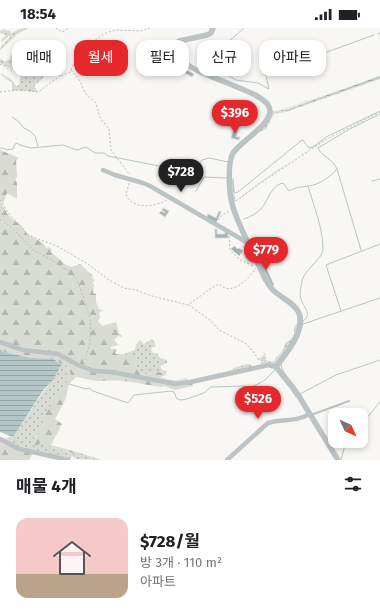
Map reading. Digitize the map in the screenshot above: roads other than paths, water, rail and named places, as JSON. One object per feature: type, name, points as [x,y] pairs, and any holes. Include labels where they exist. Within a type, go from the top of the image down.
[{"type":"street","points":[[213,28],[211,33],[207,35],[182,40],[176,43],[173,50],[176,56],[190,66],[260,97],[268,105],[270,110],[269,117],[266,122],[237,148],[231,159],[230,175],[233,206],[258,266],[269,285],[294,307],[300,317],[300,326],[293,343],[276,367]]},
{"type":"street","points":[[103,170],[131,180],[143,182],[248,243]]},
{"type":"street","points":[[0,342],[23,350],[58,354],[84,367],[99,372],[111,372],[179,384],[269,365],[276,367],[297,393],[338,460]]},
{"type":"street","points":[[227,460],[268,423],[301,419],[310,415]]},
{"type":"street","points":[[0,439],[19,449],[68,460]]},
{"type":"lane","points":[[310,415],[349,401]]},
{"type":"waterway","points":[[244,28],[226,44],[209,51],[212,66],[236,80],[258,83],[269,89],[266,74],[374,35]]},
{"type":"waterway","points":[[233,179],[234,192],[236,193],[302,140],[310,148],[326,137],[380,111]]},
{"type":"waterway","points":[[244,219],[261,209],[275,187],[279,184],[283,183],[289,191],[296,188],[317,184],[328,177],[337,169],[318,148],[348,130],[380,114]]},
{"type":"waterway","points":[[12,117],[35,136],[38,146]]},
{"type":"waterway","points":[[0,148],[7,150],[13,149],[17,143],[31,148],[63,145],[77,150],[86,147],[95,153],[104,153],[108,156],[190,172],[195,171],[202,160],[209,158],[228,162]]},
{"type":"waterway","points":[[337,169],[361,250]]},
{"type":"waterway","points":[[196,191],[204,177],[227,178]]},
{"type":"waterway","points":[[372,181],[380,179]]},
{"type":"waterway","points":[[302,327],[303,321],[307,316],[300,297],[303,277],[320,257],[323,249],[320,225],[308,186]]},
{"type":"waterway","points":[[341,311],[326,265],[380,244]]},
{"type":"waterway","points":[[303,324],[380,298]]},
{"type":"waterway","points":[[300,394],[336,375],[380,360]]},
{"type":"waterway","points":[[281,364],[281,367],[296,388]]},
{"type":"waterway","points":[[69,384],[86,389],[89,388],[93,391],[128,403],[134,395],[171,391],[174,392],[177,399],[181,400],[204,393],[211,387],[252,387],[265,380],[275,370]]},
{"type":"waterway","points":[[292,391],[296,397]]},
{"type":"waterway","points":[[368,417],[380,402]]},
{"type":"waterway","points":[[341,460],[344,448]]}]
